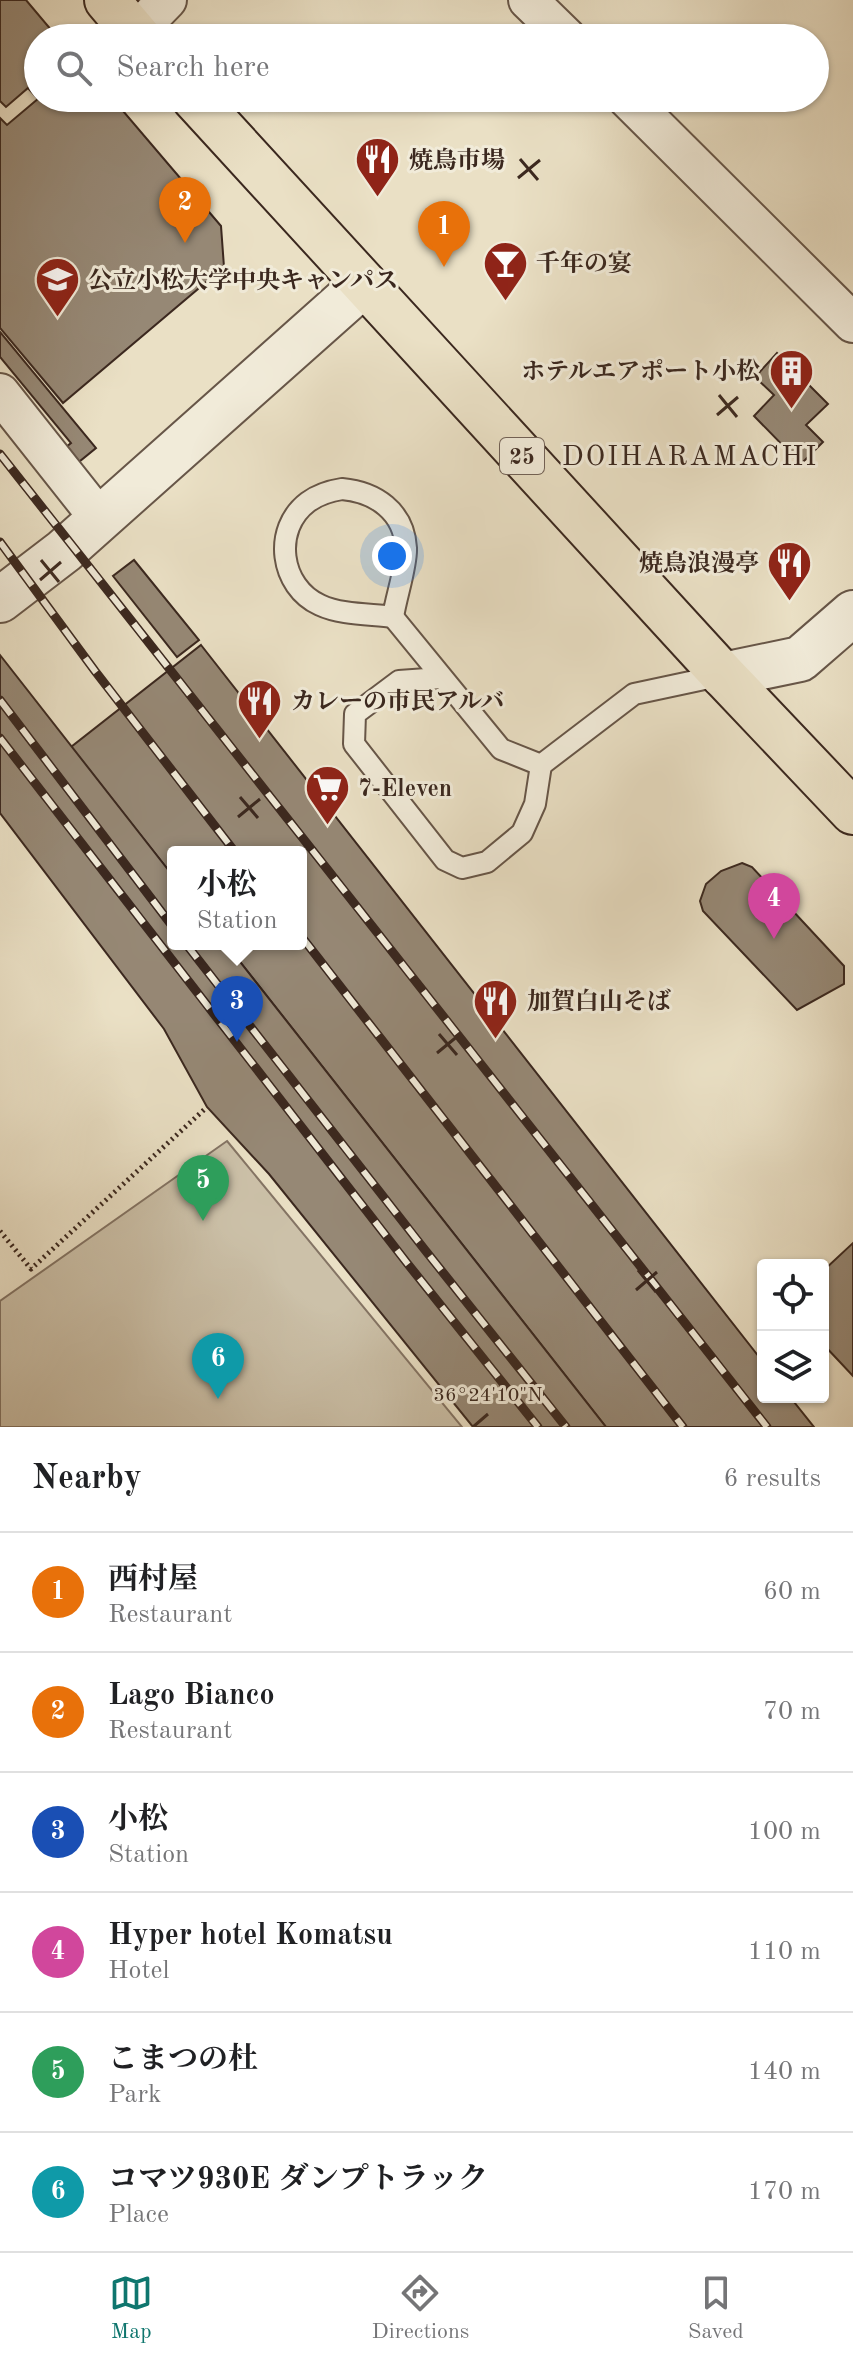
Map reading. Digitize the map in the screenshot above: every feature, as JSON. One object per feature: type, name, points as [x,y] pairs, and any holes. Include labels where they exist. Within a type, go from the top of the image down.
[{"type":"main road","points":[[107,0],[127,24]]},
{"type":"main road","name":"25","points":[[207,112],[723,675],[853,812]]},
{"type":"street","points":[[147,24],[167,0]]},
{"type":"street","points":[[528,0],[553,24]]},
{"type":"street","points":[[641,112],[853,323]]},
{"type":"street","points":[[0,600],[64,551],[364,284]]},
{"type":"street","points":[[0,393],[99,518]]},
{"type":"street","points":[[723,675],[800,659],[853,613]]},
{"type":"lane","points":[[393,617],[406,549],[403,530],[394,512],[379,499],[361,491],[342,489],[323,493],[305,504],[292,520],[285,539],[285,560],[291,579],[304,595],[321,606],[393,617],[501,749],[541,765]]},
{"type":"lane","points":[[441,678],[399,681],[355,714],[354,744],[445,860],[462,868],[487,862],[522,833],[535,804],[541,765],[634,694],[723,675]]},
{"type":"path","points":[[0,1231],[31,1269],[207,1107]]},
{"type":"shaded area","points":[[227,1141],[462,1427],[0,1427],[0,1301]]},
{"type":"building","points":[[0,0],[26,0],[46,24],[24,24],[24,91],[6,107],[0,101]]},
{"type":"building","points":[[24,111],[124,112],[221,226],[224,267],[63,403],[0,328],[0,118],[7,125]]},
{"type":"building","points":[[0,332],[96,448],[53,483],[40,468],[71,443],[0,357]]},
{"type":"building","name":"ホテルエアポート小松","points":[[777,353],[828,404],[806,425],[823,442],[801,464],[754,416],[774,395],[755,377]]},
{"type":"building","points":[[134,560],[199,640],[177,657],[113,576]]},
{"type":"building","points":[[201,645],[757,1354],[757,1403],[795,1403],[814,1427],[606,1427],[231,950],[307,950],[307,846],[167,846],[167,868],[71,747]]},
{"type":"building","points":[[0,655],[167,868],[167,950],[231,950],[606,1427],[473,1427],[269,1174],[207,1107],[164,1029],[0,813]]},
{"type":"building","points":[[742,863],[752,867],[844,966],[844,984],[797,1010],[703,911],[700,901],[706,884],[721,871]]},
{"type":"building","points":[[853,1243],[853,1376],[829,1350],[829,1265]]},
{"type":"railway","points":[[0,454],[767,1427]]},
{"type":"railway","points":[[0,542],[230,846]]},
{"type":"railway","points":[[0,700],[167,919]]},
{"type":"railway","points":[[0,738],[538,1427]]},
{"type":"railway","points":[[307,944],[683,1427]]},
{"type":"railway","points":[[191,950],[566,1427]]},
{"type":"place","name":"焼鳥市場","points":[[378,199]]},
{"type":"place","name":"Lago Bianco","points":[[185,243]]},
{"type":"place","name":"西村屋","points":[[444,267]]},
{"type":"place","name":"千年の宴","points":[[505,302]]},
{"type":"place","name":"公立小松大学中央キャンパス","points":[[57,319]]},
{"type":"place","name":"ホテルエアポート小松","points":[[791,410]]},
{"type":"place","name":"焼鳥浪漫亭","points":[[790,602]]},
{"type":"place","name":"カレーの市民アルバ","points":[[260,740]]},
{"type":"place","name":"7-Eleven","points":[[327,827]]},
{"type":"place","name":"Hyper hotel Komatsu","points":[[774,939]]},
{"type":"place","name":"加賀白山そば","points":[[496,1040]]},
{"type":"place","name":"小松","points":[[237,1042]]},
{"type":"place","name":"こまつの杜","points":[[203,1221]]},
{"type":"place","name":"コマツ930E ダンプトラック","points":[[218,1399]]},
{"type":"district","name":"DOIHARAMACHI","points":[[690,455]]}]
